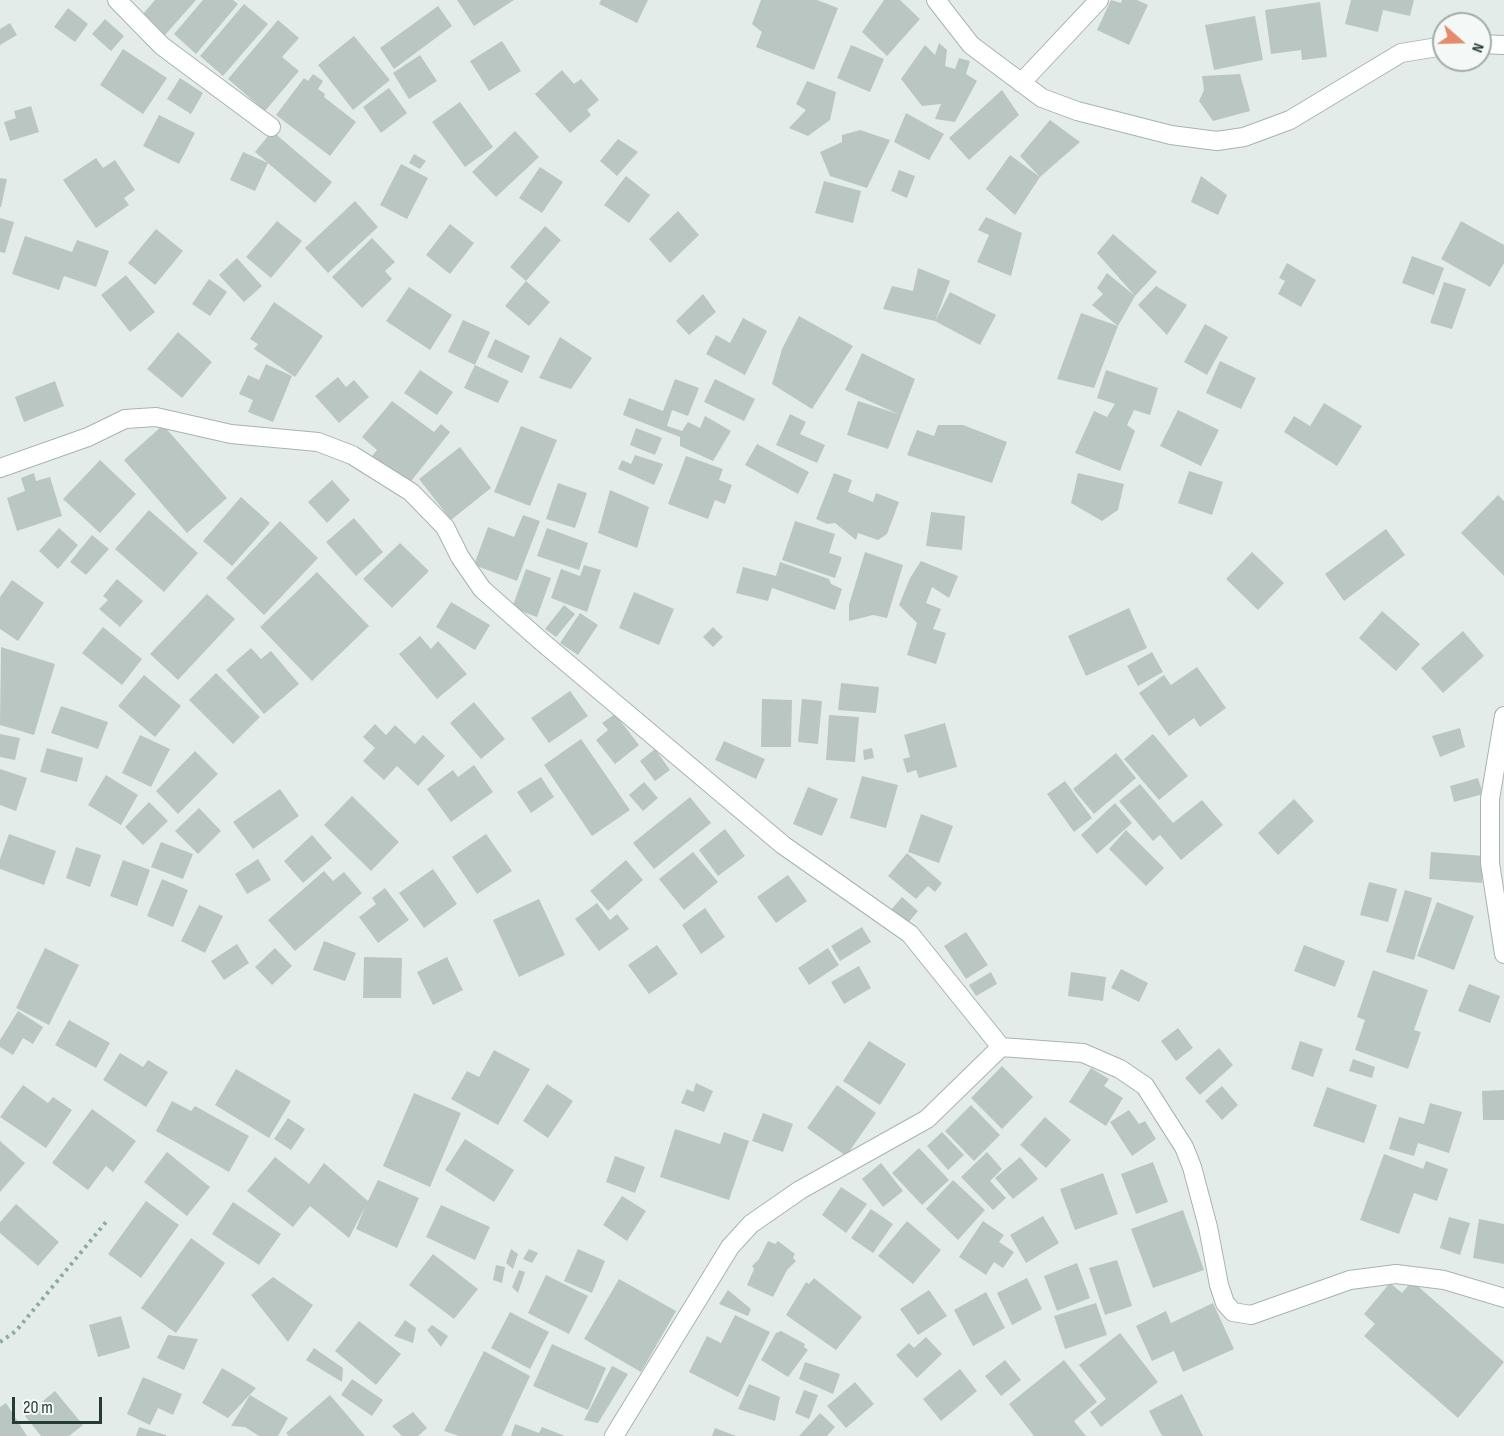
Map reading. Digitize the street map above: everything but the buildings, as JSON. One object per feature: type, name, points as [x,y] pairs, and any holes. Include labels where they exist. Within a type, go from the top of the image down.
[{"type":"street","points":[[117,0],[162,46],[271,127]]},
{"type":"street","points":[[936,0],[971,45],[1042,98],[1077,111],[1171,135],[1217,141],[1244,137],[1290,120],[1401,53],[1432,48]]},
{"type":"street","points":[[1022,83],[1100,0]]},
{"type":"street","points":[[0,468],[88,436],[125,419],[156,417],[231,434],[318,442],[352,455],[411,492],[445,527],[460,557],[482,589],[540,641],[783,845],[910,934],[1001,1047],[1083,1053],[1120,1069],[1145,1086],[1184,1147],[1192,1167],[1208,1227],[1219,1285],[1225,1303],[1238,1314],[1251,1315],[1350,1280],[1375,1275],[1421,1276],[1504,1298]]},
{"type":"street","points":[[1504,716],[1490,809],[1490,863],[1504,954]]},
{"type":"street","points":[[614,1436],[730,1247],[751,1224],[827,1174],[927,1119],[1001,1047]]},
{"type":"path","points":[[0,1342],[16,1331],[106,1222]]}]
